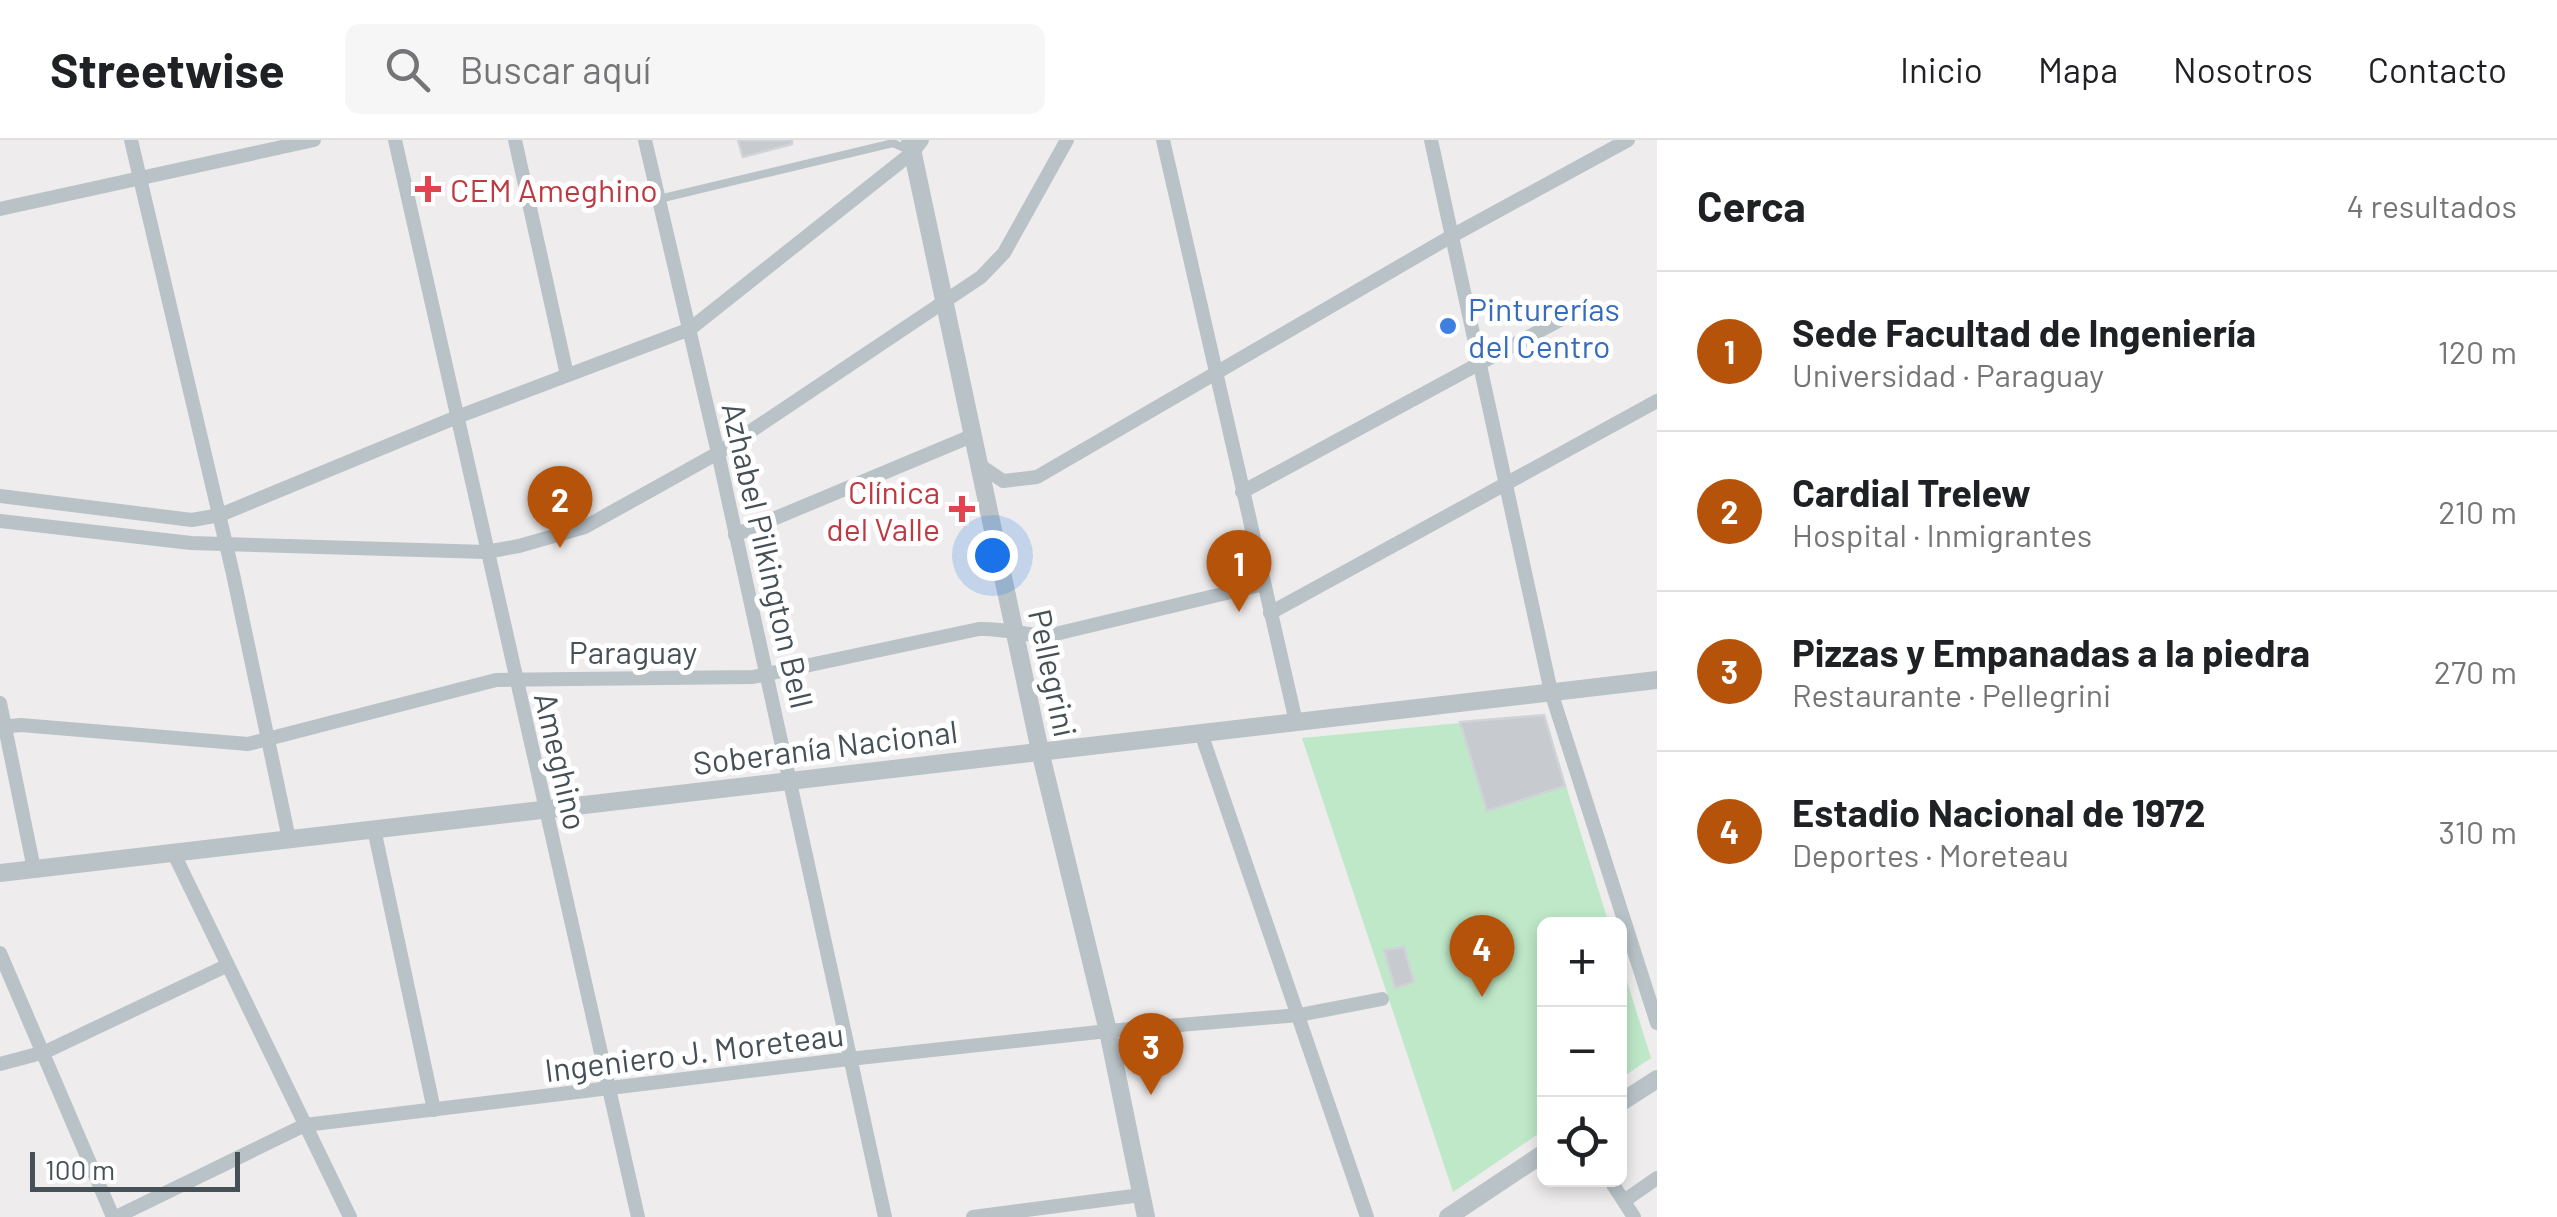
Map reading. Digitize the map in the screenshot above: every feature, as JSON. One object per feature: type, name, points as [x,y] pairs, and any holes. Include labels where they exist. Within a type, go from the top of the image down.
[{"type":"street","points":[[131,140],[220,515],[289,839]]},
{"type":"street","points":[[0,210],[314,140]]},
{"type":"street","name":"Ameghino","points":[[394,140],[638,1217]]},
{"type":"street","points":[[515,140],[567,375]]},
{"type":"street","name":"Azhabel Pilkington Bell","points":[[645,140],[886,1217]]},
{"type":"street","points":[[0,522],[191,543],[486,552],[585,527],[718,453],[996,265],[1067,140]]},
{"type":"street","points":[[1163,140],[1296,722]]},
{"type":"street","points":[[1431,140],[1552,692],[1657,1022]]},
{"type":"street","points":[[980,466],[1003,482],[1037,478],[1450,237],[1628,140]]},
{"type":"street","points":[[0,496],[192,520],[220,515],[457,417],[690,329],[915,144]]},
{"type":"street","name":"Pellegrini","points":[[915,144],[1014,632],[1108,1031],[1146,1217]]},
{"type":"street","points":[[1242,492],[1570,315]]},
{"type":"street","points":[[1270,613],[1657,401]]},
{"type":"street","points":[[735,535],[974,435]]},
{"type":"street","name":"Paraguay","points":[[3,726],[229,744],[515,678],[768,676],[980,628],[1047,636],[1264,584]]},
{"type":"street","name":"Soberanía Nacional","points":[[0,873],[1657,680]]},
{"type":"street","points":[[0,703],[34,869]]},
{"type":"street","points":[[1200,733],[1368,1217]]},
{"type":"street","points":[[374,829],[434,1110]]},
{"type":"street","points":[[173,852],[350,1217]]},
{"type":"street","points":[[0,953],[115,1217]]},
{"type":"street","points":[[0,1064],[44,1052],[226,966]]},
{"type":"street","name":"Ingeniero J. Moreteau","points":[[115,1217],[305,1125],[849,1058],[1299,1015],[1382,999]]},
{"type":"street","points":[[1627,1098],[1657,1079]]},
{"type":"street","points":[[1457,1214],[1537,1157]]},
{"type":"street","points":[[1624,1201],[1657,1178]]},
{"type":"street","points":[[1615,1187],[1634,1217]]},
{"type":"street","points":[[974,1217],[1141,1195]]},
{"type":"lane","points":[[659,198],[893,143],[915,144]]},
{"type":"green space","points":[[1544,715],[1607,917],[1537,917],[1537,1135],[1453,1192],[1302,738]]},
{"type":"green space","points":[[1627,981],[1651,1058],[1627,1074]]},
{"type":"building","points":[[738,140],[792,140],[792,144],[743,157]]},
{"type":"building","points":[[1544,715],[1565,786],[1487,811],[1460,722]]},
{"type":"building","points":[[1404,947],[1414,982],[1395,988],[1384,950]]},
{"type":"place","name":"CEM Ameghino","points":[[428,189]]},
{"type":"place","name":"Pinturerías del Centro","points":[[1448,326]]},
{"type":"place","name":"Clínica del Valle","points":[[962,509]]},
{"type":"place","name":"Cardial Trelew","points":[[560,548]]},
{"type":"place","name":"Sede Facultad de Ingeniería","points":[[1239,612]]},
{"type":"place","name":"Estadio Nacional de 1972","points":[[1482,997]]},
{"type":"place","name":"Pizzas y Empanadas a la piedra","points":[[1151,1095]]}]
